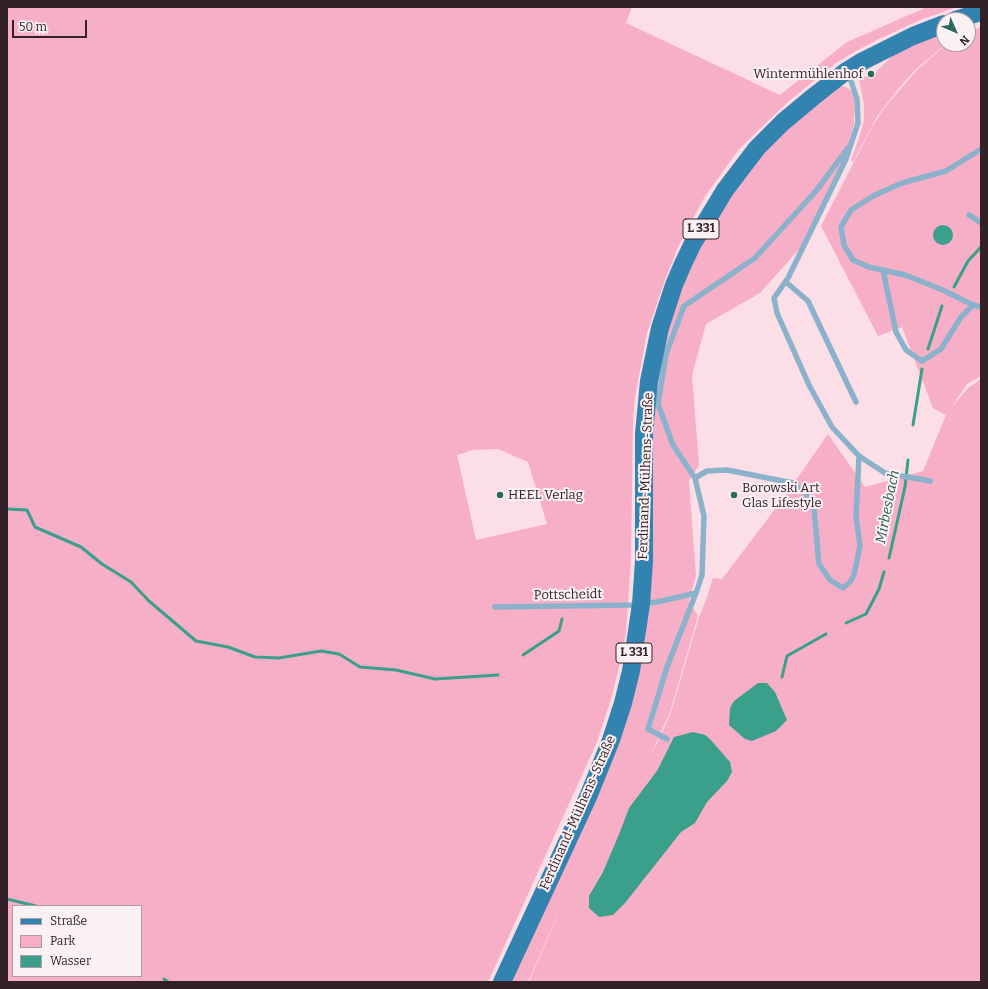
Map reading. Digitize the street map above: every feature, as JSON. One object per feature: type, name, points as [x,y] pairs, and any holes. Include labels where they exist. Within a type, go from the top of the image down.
[{"type":"main road","name":"Ferdinand-Mülhens-Straße","points":[[502,982],[588,797],[611,740],[623,703],[631,671],[641,604],[644,561],[644,434],[649,381],[659,335],[674,285],[693,242],[713,207],[737,173],[757,148],[783,122],[845,72],[906,39],[936,27]]},
{"type":"lane","points":[[845,72],[851,81],[858,99],[858,123],[846,159],[786,282],[774,298],[777,313],[809,385],[832,427],[859,456],[885,474],[930,481]]},
{"type":"lane","points":[[667,739],[648,729],[667,668],[702,575],[704,516],[695,478],[673,445],[658,404],[666,354],[684,306],[755,258],[816,191],[851,143]]},
{"type":"lane","points":[[980,307],[905,275],[869,267],[853,260],[844,245],[840,227],[851,210],[873,196],[902,183],[946,171],[981,149]]},
{"type":"lane","points":[[968,215],[981,223]]},
{"type":"lane","points":[[883,270],[896,332],[906,350],[922,361],[941,349],[961,317],[973,305]]},
{"type":"lane","points":[[786,282],[808,301],[856,402]]},
{"type":"lane","points":[[695,478],[707,471],[727,470],[793,483],[806,494],[814,509],[820,564],[830,580],[843,588],[850,582],[854,575],[860,546],[856,516],[859,456]]},
{"type":"lane","name":"Pottscheidt","points":[[495,607],[641,604],[696,593]]},
{"type":"green space","points":[[7,7],[632,7],[626,23],[780,95],[847,42],[927,7],[957,7],[943,12],[936,12],[936,14],[920,20],[856,51],[836,63],[789,101],[739,149],[704,198],[679,245],[647,333],[635,397],[633,420],[631,557],[626,633],[612,696],[597,742],[488,982],[7,982]],"holes":[[[498,449],[528,462],[547,524],[476,540],[457,455],[473,450]]]},
{"type":"green space","points":[[981,27],[981,376],[967,384],[951,408],[968,388],[981,379],[981,982],[529,982],[569,889],[528,982],[507,982],[616,741],[645,642],[650,547],[651,433],[657,372],[666,336],[683,281],[720,207],[769,146],[836,87],[843,86],[852,92],[855,98],[854,123],[849,144],[802,246],[760,293],[706,324],[692,375],[699,465],[689,481],[696,576],[689,601],[698,616],[670,712],[649,759],[671,712],[699,617],[713,578],[722,579],[785,496],[828,434],[865,487],[923,471],[946,415],[933,408],[902,327],[878,336],[821,226],[869,133],[880,114],[890,101],[917,70],[938,52],[976,52],[976,29]]},
{"type":"green space","points":[[936,35],[936,52],[916,69],[878,115],[853,162],[851,160],[864,120],[864,104],[859,79],[875,73],[894,54]]},
{"type":"water","points":[[943,225],[950,228],[953,235],[950,242],[943,245],[936,242],[933,235],[936,228]]},
{"type":"water","points":[[758,683],[767,683],[775,692],[787,720],[776,731],[752,741],[745,739],[729,725],[730,708],[734,701]]},
{"type":"water","points":[[693,732],[705,735],[710,739],[730,762],[732,772],[727,781],[707,802],[695,823],[681,832],[625,903],[613,915],[599,917],[589,908],[589,896],[603,872],[629,808],[657,771],[674,737]]},
{"type":"waterway","name":"Mirbesbach","points":[[954,287],[968,261],[981,247]]},
{"type":"waterway","name":"Mirbesbach","points":[[928,349],[942,306]]},
{"type":"waterway","name":"Mirbesbach","points":[[913,425],[922,369]]},
{"type":"waterway","name":"Mirbesbach","points":[[889,558],[905,487],[908,460]]},
{"type":"waterway","points":[[7,509],[27,510],[35,527],[81,547],[102,564],[131,582],[149,601],[196,641],[228,647],[255,657],[279,658],[321,651],[339,654],[360,667],[396,670],[435,679],[498,675]]},
{"type":"waterway","name":"Mirbesbach","points":[[846,623],[866,614],[879,589],[884,572]]},
{"type":"waterway","points":[[523,655],[559,631],[562,619]]},
{"type":"waterway","name":"Mirbesbach","points":[[782,677],[787,656],[826,634]]},
{"type":"waterway","points":[[7,899],[32,905]]},
{"type":"waterway","points":[[164,979],[168,982]]},
{"type":"place","name":"Wintermühlenhof","points":[[871,74]]},
{"type":"place","name":"HEEL Verlag","points":[[500,495]]},
{"type":"place","name":"Borowski Art Glas Lifestyle","points":[[734,495]]}]
